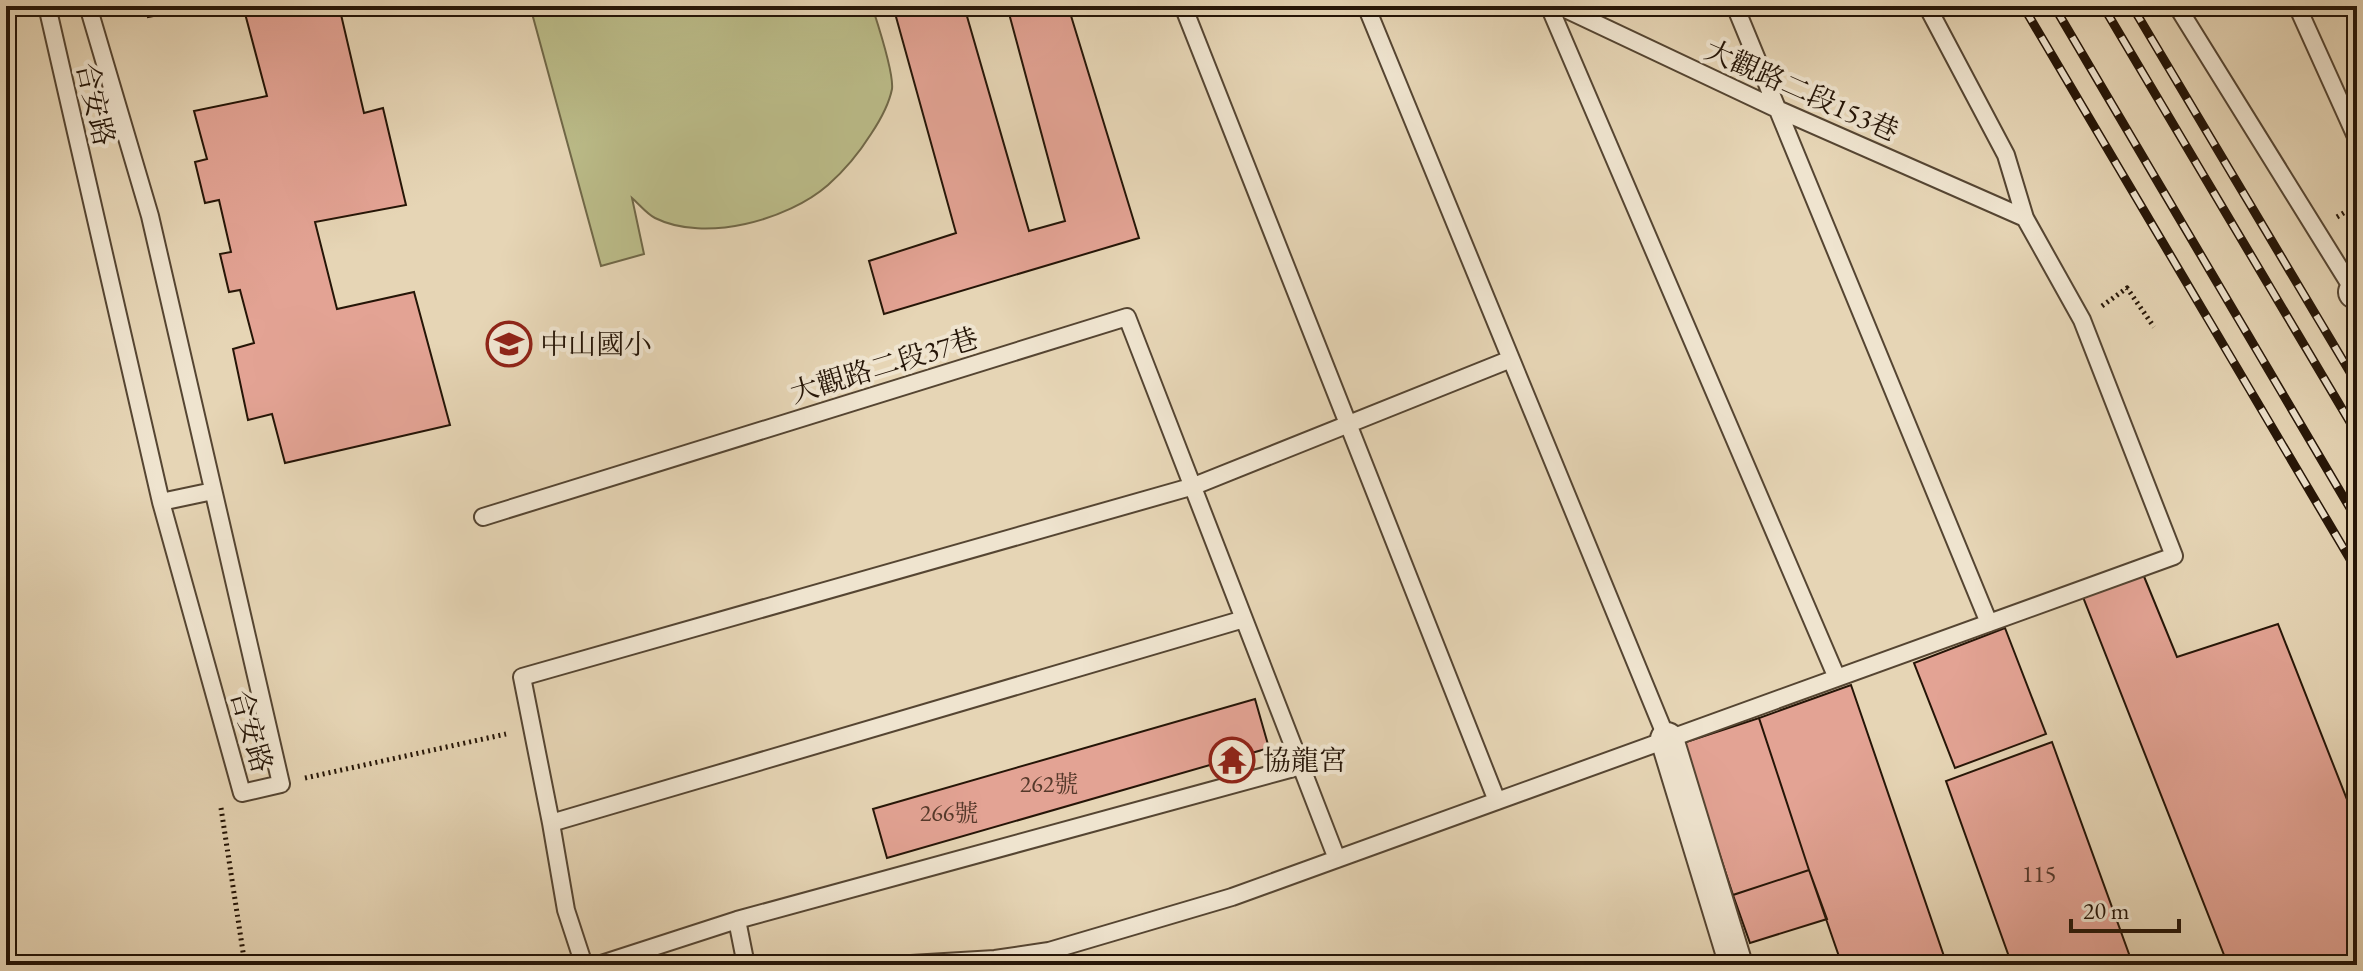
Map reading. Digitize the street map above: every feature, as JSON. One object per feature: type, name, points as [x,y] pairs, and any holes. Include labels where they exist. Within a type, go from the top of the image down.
[{"type":"street","points":[[1667,739],[1736,965]]},
{"type":"lane","name":"合安路","points":[[47,6],[161,502],[242,793],[281,784],[150,216],[88,6]]},
{"type":"lane","points":[[1183,6],[1497,801]]},
{"type":"lane","points":[[1366,6],[1667,739]]},
{"type":"lane","points":[[1549,6],[1837,678]]},
{"type":"lane","name":"大觀路二段153巷","points":[[1559,6],[1775,108],[2025,218]]},
{"type":"lane","points":[[1735,6],[1989,623]]},
{"type":"lane","points":[[894,965],[995,959],[1049,951],[1232,897],[2174,556],[2082,320],[2025,218],[2006,155],[1927,6]]},
{"type":"lane","points":[[2177,6],[2356,293]]},
{"type":"lane","points":[[2297,6],[2357,139]]},
{"type":"lane","name":"大觀路二段37巷","points":[[483,517],[1127,317],[1337,859]]},
{"type":"lane","points":[[584,965],[566,910],[522,677],[1194,486],[1511,359]]},
{"type":"lane","points":[[161,502],[213,491]]},
{"type":"lane","points":[[551,823],[1244,619]]},
{"type":"lane","points":[[598,965],[737,920],[1301,766]]},
{"type":"lane","points":[[737,920],[746,965]]},
{"type":"path","points":[[2082,320],[2127,288],[2154,327]]},
{"type":"path","points":[[281,784],[533,728]]},
{"type":"path","points":[[242,793],[219,796],[245,965]]},
{"type":"green space","points":[[530,6],[872,6],[888,60],[892,89],[883,113],[862,148],[828,185],[811,197],[769,217],[721,228],[675,225],[655,218],[632,198],[644,254],[601,266]]},
{"type":"building","points":[[145,6],[204,6],[148,17]]},
{"type":"building","points":[[243,6],[339,6],[364,113],[383,108],[406,205],[315,222],[337,309],[414,292],[450,425],[285,463],[272,414],[248,420],[233,349],[254,343],[240,290],[229,292],[220,254],[231,252],[219,200],[205,203],[195,162],[207,159],[194,111],[267,96]]},
{"type":"building","points":[[893,6],[964,6],[1029,231],[1065,221],[1007,6],[1068,6],[1139,238],[884,314],[869,261],[956,233]]},
{"type":"building","points":[[2143,574],[2177,657],[2278,624],[2357,825],[2357,965],[2228,965],[2083,597]]},
{"type":"building","points":[[2005,628],[2046,734],[1955,768],[1914,663]]},
{"type":"building","points":[[1851,685],[1947,965],[1842,965],[1809,870],[1759,718]]},
{"type":"building","points":[[1255,699],[1269,748],[887,858],[873,809]]},
{"type":"building","points":[[1759,718],[1809,870],[1733,895],[1683,743]]},
{"type":"building","points":[[2052,742],[2133,965],[2012,965],[1946,781]]},
{"type":"building","points":[[1809,870],[1827,919],[1750,943],[1733,895]]},
{"type":"railway","points":[[2023,6],[2357,571]]},
{"type":"railway","points":[[2054,6],[2357,520]]},
{"type":"railway","points":[[2103,6],[2357,434]]},
{"type":"railway","points":[[2132,6],[2357,384]]},
{"type":"place","name":"中山國小","points":[[509,344]]},
{"type":"place","name":"協龍宮","points":[[1232,760]]}]
